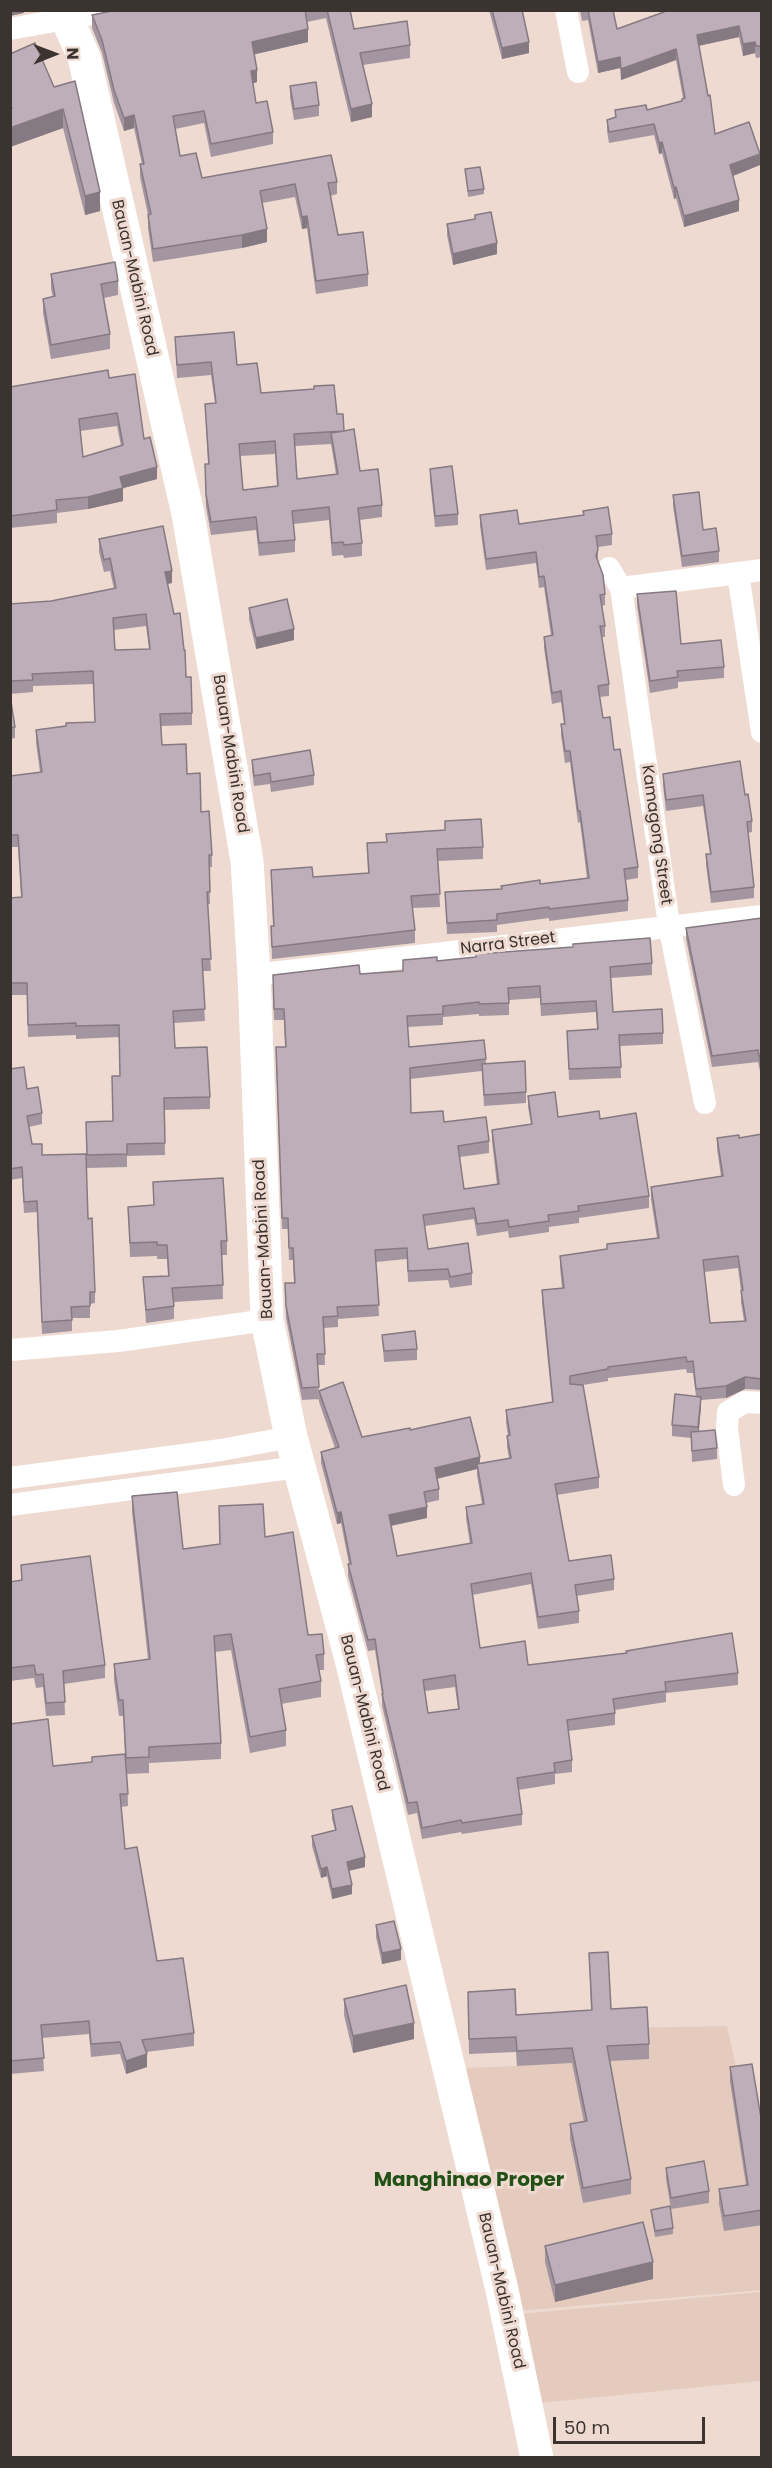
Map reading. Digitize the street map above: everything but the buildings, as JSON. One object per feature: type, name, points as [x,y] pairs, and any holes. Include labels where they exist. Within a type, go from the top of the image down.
[{"type":"main road","name":"Bauan-Mabini Road","points":[[64,15],[84,57],[188,514],[247,861],[254,975],[267,1320],[295,1452],[352,1663],[502,2290],[537,2457]]},
{"type":"street","points":[[10,29],[64,15],[115,10]]},
{"type":"street","points":[[566,10],[578,72]]},
{"type":"street","name":"Kamagong Street","points":[[609,568],[621,588],[669,925],[705,1103]]},
{"type":"street","points":[[621,588],[762,570]]},
{"type":"street","points":[[738,574],[762,732]]},
{"type":"street","name":"Narra Street","points":[[254,975],[762,916]]},
{"type":"street","points":[[10,1350],[118,1341],[267,1320]]},
{"type":"street","points":[[734,1485],[727,1428],[728,1412],[745,1402],[762,1403]]},
{"type":"street","points":[[10,1478],[221,1450],[295,1452]]},
{"type":"street","points":[[10,1505],[295,1452]]},
{"type":"shaded area","points":[[727,2026],[756,2156],[761,2156],[761,2290],[517,2311],[466,2068],[517,2066],[515,2030]]},
{"type":"shaded area","points":[[761,2292],[761,2381],[539,2403],[519,2314]]},
{"type":"district","name":"Manghinao Proper","points":[[469,2181]]}]
